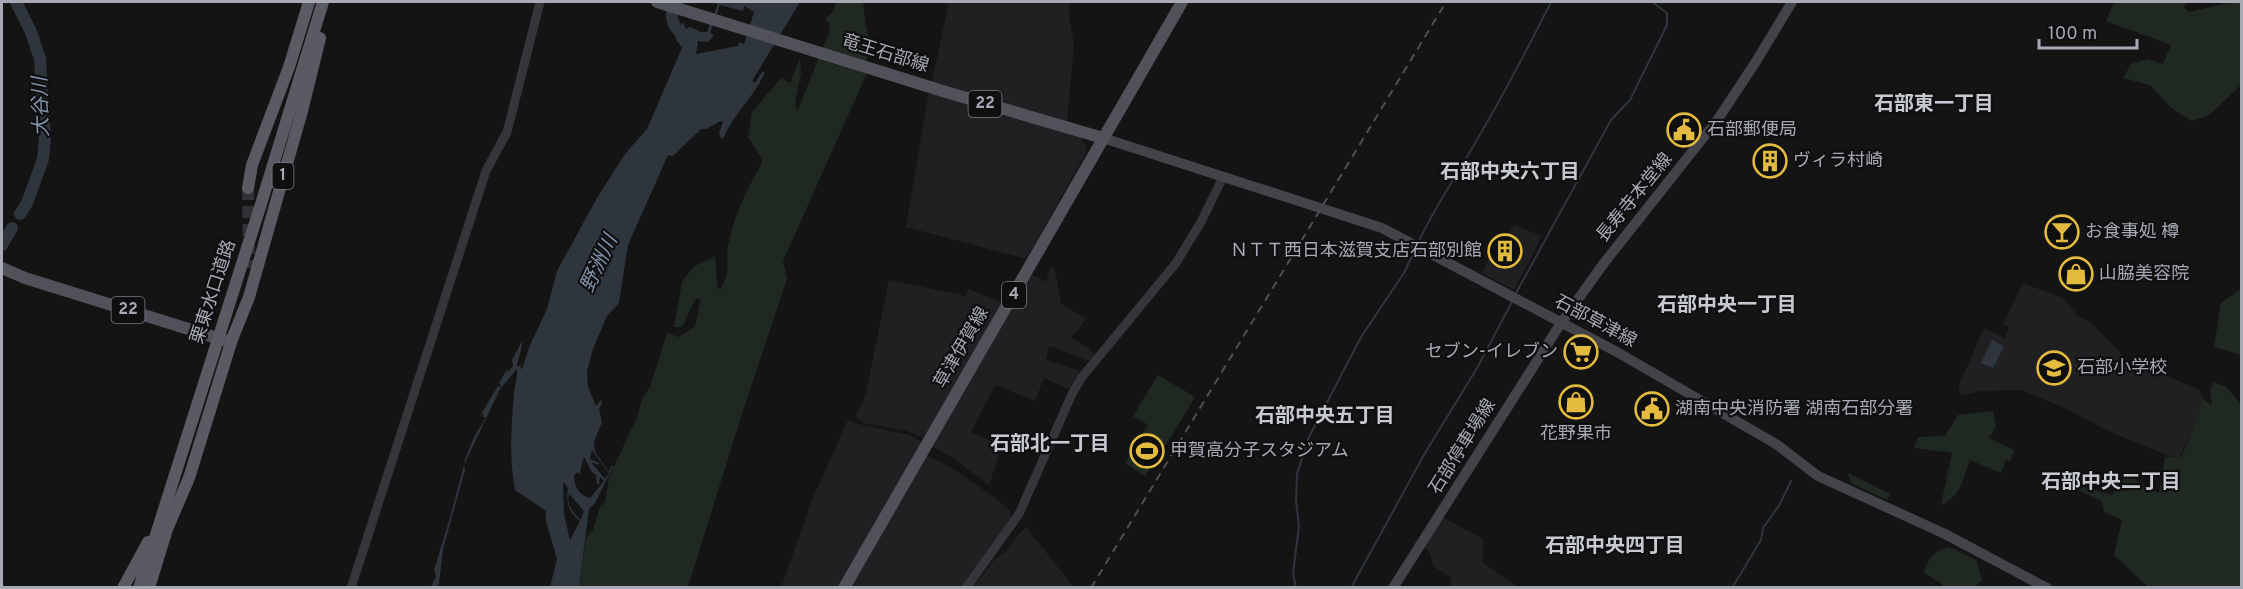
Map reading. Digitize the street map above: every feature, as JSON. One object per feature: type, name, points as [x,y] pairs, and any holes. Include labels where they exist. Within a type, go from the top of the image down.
[{"type":"highway","name":"1","points":[[248,188],[252,165],[289,67],[309,2]]},
{"type":"highway","name":"栗東水口道路","points":[[139,588],[322,4]]},
{"type":"highway","name":"栗東水口道路","points":[[231,342],[249,297],[302,111],[323,25],[322,4]]},
{"type":"highway","name":"栗東水口道路","points":[[149,588],[167,529],[189,478],[231,342],[249,268]]},
{"type":"highway","name":"1","points":[[123,588],[195,456]]},
{"type":"main road","name":"竜王石部線","points":[[659,2],[1103,138]]},
{"type":"main road","name":"草津伊賀線","points":[[844,588],[1182,2]]},
{"type":"main road","name":"長寿寺本堂線","points":[[1561,323],[1604,263],[1718,119],[1792,2]]},
{"type":"main road","name":"石部草津線","points":[[1103,138],[1382,228],[1617,352],[1776,444],[1818,476],[1945,534],[2047,588]]},
{"type":"main road","name":"22","points":[[2,268],[25,278],[231,342]]},
{"type":"main road","name":"石部停車場線","points":[[1393,588],[1561,323]]},
{"type":"street","points":[[351,588],[486,171],[507,132],[540,2]]},
{"type":"street","points":[[966,588],[1019,514],[1072,394],[1082,377],[1176,262],[1201,222],[1222,177]]},
{"type":"shaded area","points":[[836,2],[863,2],[866,27],[872,48],[863,69],[867,73],[783,261],[787,279],[688,587],[579,588],[586,538],[593,530],[600,506],[605,502],[609,477],[638,415],[642,398],[650,387],[667,333],[679,337],[695,326],[701,299],[696,298],[682,327],[674,327],[682,282],[693,267],[715,256],[717,286],[720,290],[724,282],[728,248],[738,210],[762,163],[761,157],[748,137],[752,112],[781,78],[790,83],[800,58],[801,72],[795,102],[797,112],[830,30],[829,22],[825,19],[834,10]]},
{"type":"shaded area","points":[[949,2],[1070,2],[1069,18],[1074,44],[1067,122],[932,82]]},
{"type":"shaded area","points":[[2114,2],[2187,2],[2184,7],[2189,12],[2241,2],[2241,85],[2209,115],[2192,121],[2171,108],[2150,85],[2123,78],[2131,64],[2148,59],[2163,64],[2171,45],[2106,21]]},
{"type":"shaded area","points":[[929,90],[1081,138],[1086,146],[1086,153],[1026,259],[906,227]]},
{"type":"shaded area","points":[[1514,225],[1542,236],[1514,290],[1482,273],[1503,232],[1508,235]]},
{"type":"shaded area","points":[[1051,265],[1055,270],[1061,303],[1086,319],[1071,338],[1094,354],[1090,361],[1049,346],[1046,360],[1080,371],[1069,389],[1044,378],[1035,401],[995,385],[971,432],[1002,446],[989,485],[954,459],[930,445],[1029,273],[1046,282]]},
{"type":"shaded area","points":[[889,280],[966,296],[968,289],[1002,303],[925,439],[907,431],[864,423],[855,417],[865,397]]},
{"type":"shaded area","name":"石部小学校","points":[[2023,283],[2063,298],[2078,316],[2092,323],[2129,362],[2159,377],[2163,374],[2199,390],[2202,396],[2201,413],[2178,460],[2104,429],[2071,411],[2022,390],[1982,391],[1961,395],[1958,387],[1984,328],[2005,338],[2009,327],[2003,324]]},
{"type":"shaded area","points":[[2241,289],[2241,355],[2214,347],[2221,303]]},
{"type":"shaded area","points":[[1158,375],[1195,397],[1170,439],[1164,435],[1169,439],[1145,476],[1125,463],[1148,425],[1133,416]]},
{"type":"shaded area","points":[[2214,382],[2226,387],[2241,404],[2241,587],[2148,587],[2114,555],[2122,520],[2104,512],[2102,501],[2072,487],[2073,484],[2112,495],[2125,474],[2159,493],[2165,457],[2181,457],[2200,413],[2202,398],[2212,406],[2210,390]]},
{"type":"shaded area","points":[[1993,411],[1996,427],[1989,438],[2014,450],[2010,462],[2006,460],[2001,473],[1970,460],[1957,492],[1941,505],[1952,453],[1914,448],[1918,437],[1945,436],[1958,415]]},
{"type":"shaded area","points":[[848,420],[909,435],[923,442],[838,587],[781,588],[812,500]]},
{"type":"shaded area","points":[[927,455],[950,467],[991,495],[1010,510],[1011,518],[962,587],[851,588]]},
{"type":"shaded area","points":[[1848,473],[1890,494],[1887,500],[1851,483]]},
{"type":"shaded area","points":[[1442,517],[1483,539],[1483,563],[1518,587],[1451,587],[1451,578],[1433,566],[1430,553],[1423,546]]},
{"type":"shaded area","points":[[1026,526],[1073,587],[973,587],[994,560],[1004,553]]},
{"type":"shaded area","points":[[1949,547],[1976,560],[1982,580],[1975,587],[1944,587],[1924,573],[1932,556]]},
{"type":"water","name":"野洲川","points":[[711,2],[800,2],[752,81],[755,83],[762,72],[765,72],[761,81],[733,120],[724,137],[721,139],[719,133],[723,122],[721,121],[706,129],[701,129],[673,156],[668,155],[628,245],[619,303],[607,316],[593,349],[587,371],[588,387],[596,406],[601,400],[602,402],[599,410],[602,422],[594,442],[595,452],[609,472],[612,465],[613,467],[595,503],[589,509],[579,587],[550,587],[557,559],[546,521],[546,511],[515,490],[513,478],[511,431],[517,369],[500,389],[464,462],[474,437],[486,417],[483,417],[484,413],[480,416],[498,386],[501,386],[499,383],[507,369],[508,372],[513,366],[512,360],[522,341],[517,365],[518,367],[522,364],[520,368],[522,369],[530,345],[547,309],[557,271],[597,198],[625,154],[647,129],[684,42],[677,42],[675,35],[683,22],[686,29],[690,27],[707,32],[718,4]],"holes":[[[720,5],[743,11],[744,6],[754,12],[744,44],[739,42],[738,46],[696,54],[698,41],[708,42],[714,35],[710,33]],[[592,450],[609,473],[605,479],[591,462],[598,465],[599,463],[590,459]],[[584,457],[592,472],[597,476],[597,484],[599,485],[600,477],[604,481],[590,498],[580,493],[576,487],[574,475],[578,472],[581,475]],[[563,482],[568,488],[567,498],[570,510],[580,521],[570,540],[564,514]],[[569,494],[584,511],[581,520],[568,501]]]},
{"type":"water","points":[[1992,340],[2004,346],[1993,368],[1981,363]]},
{"type":"water","points":[[464,465],[465,470],[443,549],[439,584],[437,587],[431,587],[436,576],[434,570]]},
{"type":"waterway","name":"大谷川","points":[[16,2],[31,32],[40,59],[45,138],[43,159],[27,203],[20,214]]},
{"type":"waterway","points":[[673,2],[673,22],[686,38],[685,42]]},
{"type":"waterway","points":[[1418,243],[1435,209],[1501,98],[1551,2]]},
{"type":"waterway","points":[[1515,295],[1611,120],[1630,100],[1667,25],[1667,13],[1652,2]]},
{"type":"waterway","name":"大谷川","points":[[2,245],[12,228]]},
{"type":"waterway","points":[[1296,588],[1293,573],[1299,526],[1296,501],[1297,474],[1309,437],[1361,337],[1404,273],[1416,248]]},
{"type":"waterway","points":[[1351,588],[1425,453],[1477,368],[1513,300]]},
{"type":"waterway","points":[[1732,588],[1761,540],[1763,528],[1780,504],[1791,481]]},
{"type":"tunnel","points":[[248,188],[249,268]]},
{"type":"railway","points":[[1091,588],[1446,2]]},
{"type":"place","name":"石部郵便局","points":[[1684,130]]},
{"type":"place","name":"ヴィラ村崎","points":[[1770,161]]},
{"type":"place","name":"お食事処 樽","points":[[2062,232]]},
{"type":"place","name":"ＮＴＴ西日本滋賀支店石部別館","points":[[1505,251]]},
{"type":"place","name":"山脇美容院","points":[[2076,274]]},
{"type":"place","name":"セブン-イレブン","points":[[1581,352]]},
{"type":"place","name":"石部小学校","points":[[2054,368]]},
{"type":"place","name":"花野果市","points":[[1576,402]]},
{"type":"place","name":"湖南中央消防署 湖南石部分署","points":[[1652,409]]},
{"type":"place","name":"甲賀高分子スタジアム","points":[[1147,451]]},
{"type":"district","name":"石部東一丁目","points":[[1934,105]]},
{"type":"district","name":"石部中央六丁目","points":[[1510,173]]},
{"type":"district","name":"石部中央一丁目","points":[[1727,306]]},
{"type":"district","name":"石部中央五丁目","points":[[1325,417]]},
{"type":"district","name":"石部北一丁目","points":[[1050,445]]},
{"type":"district","name":"石部中央二丁目","points":[[2111,483]]},
{"type":"district","name":"石部中央四丁目","points":[[1615,547]]}]
